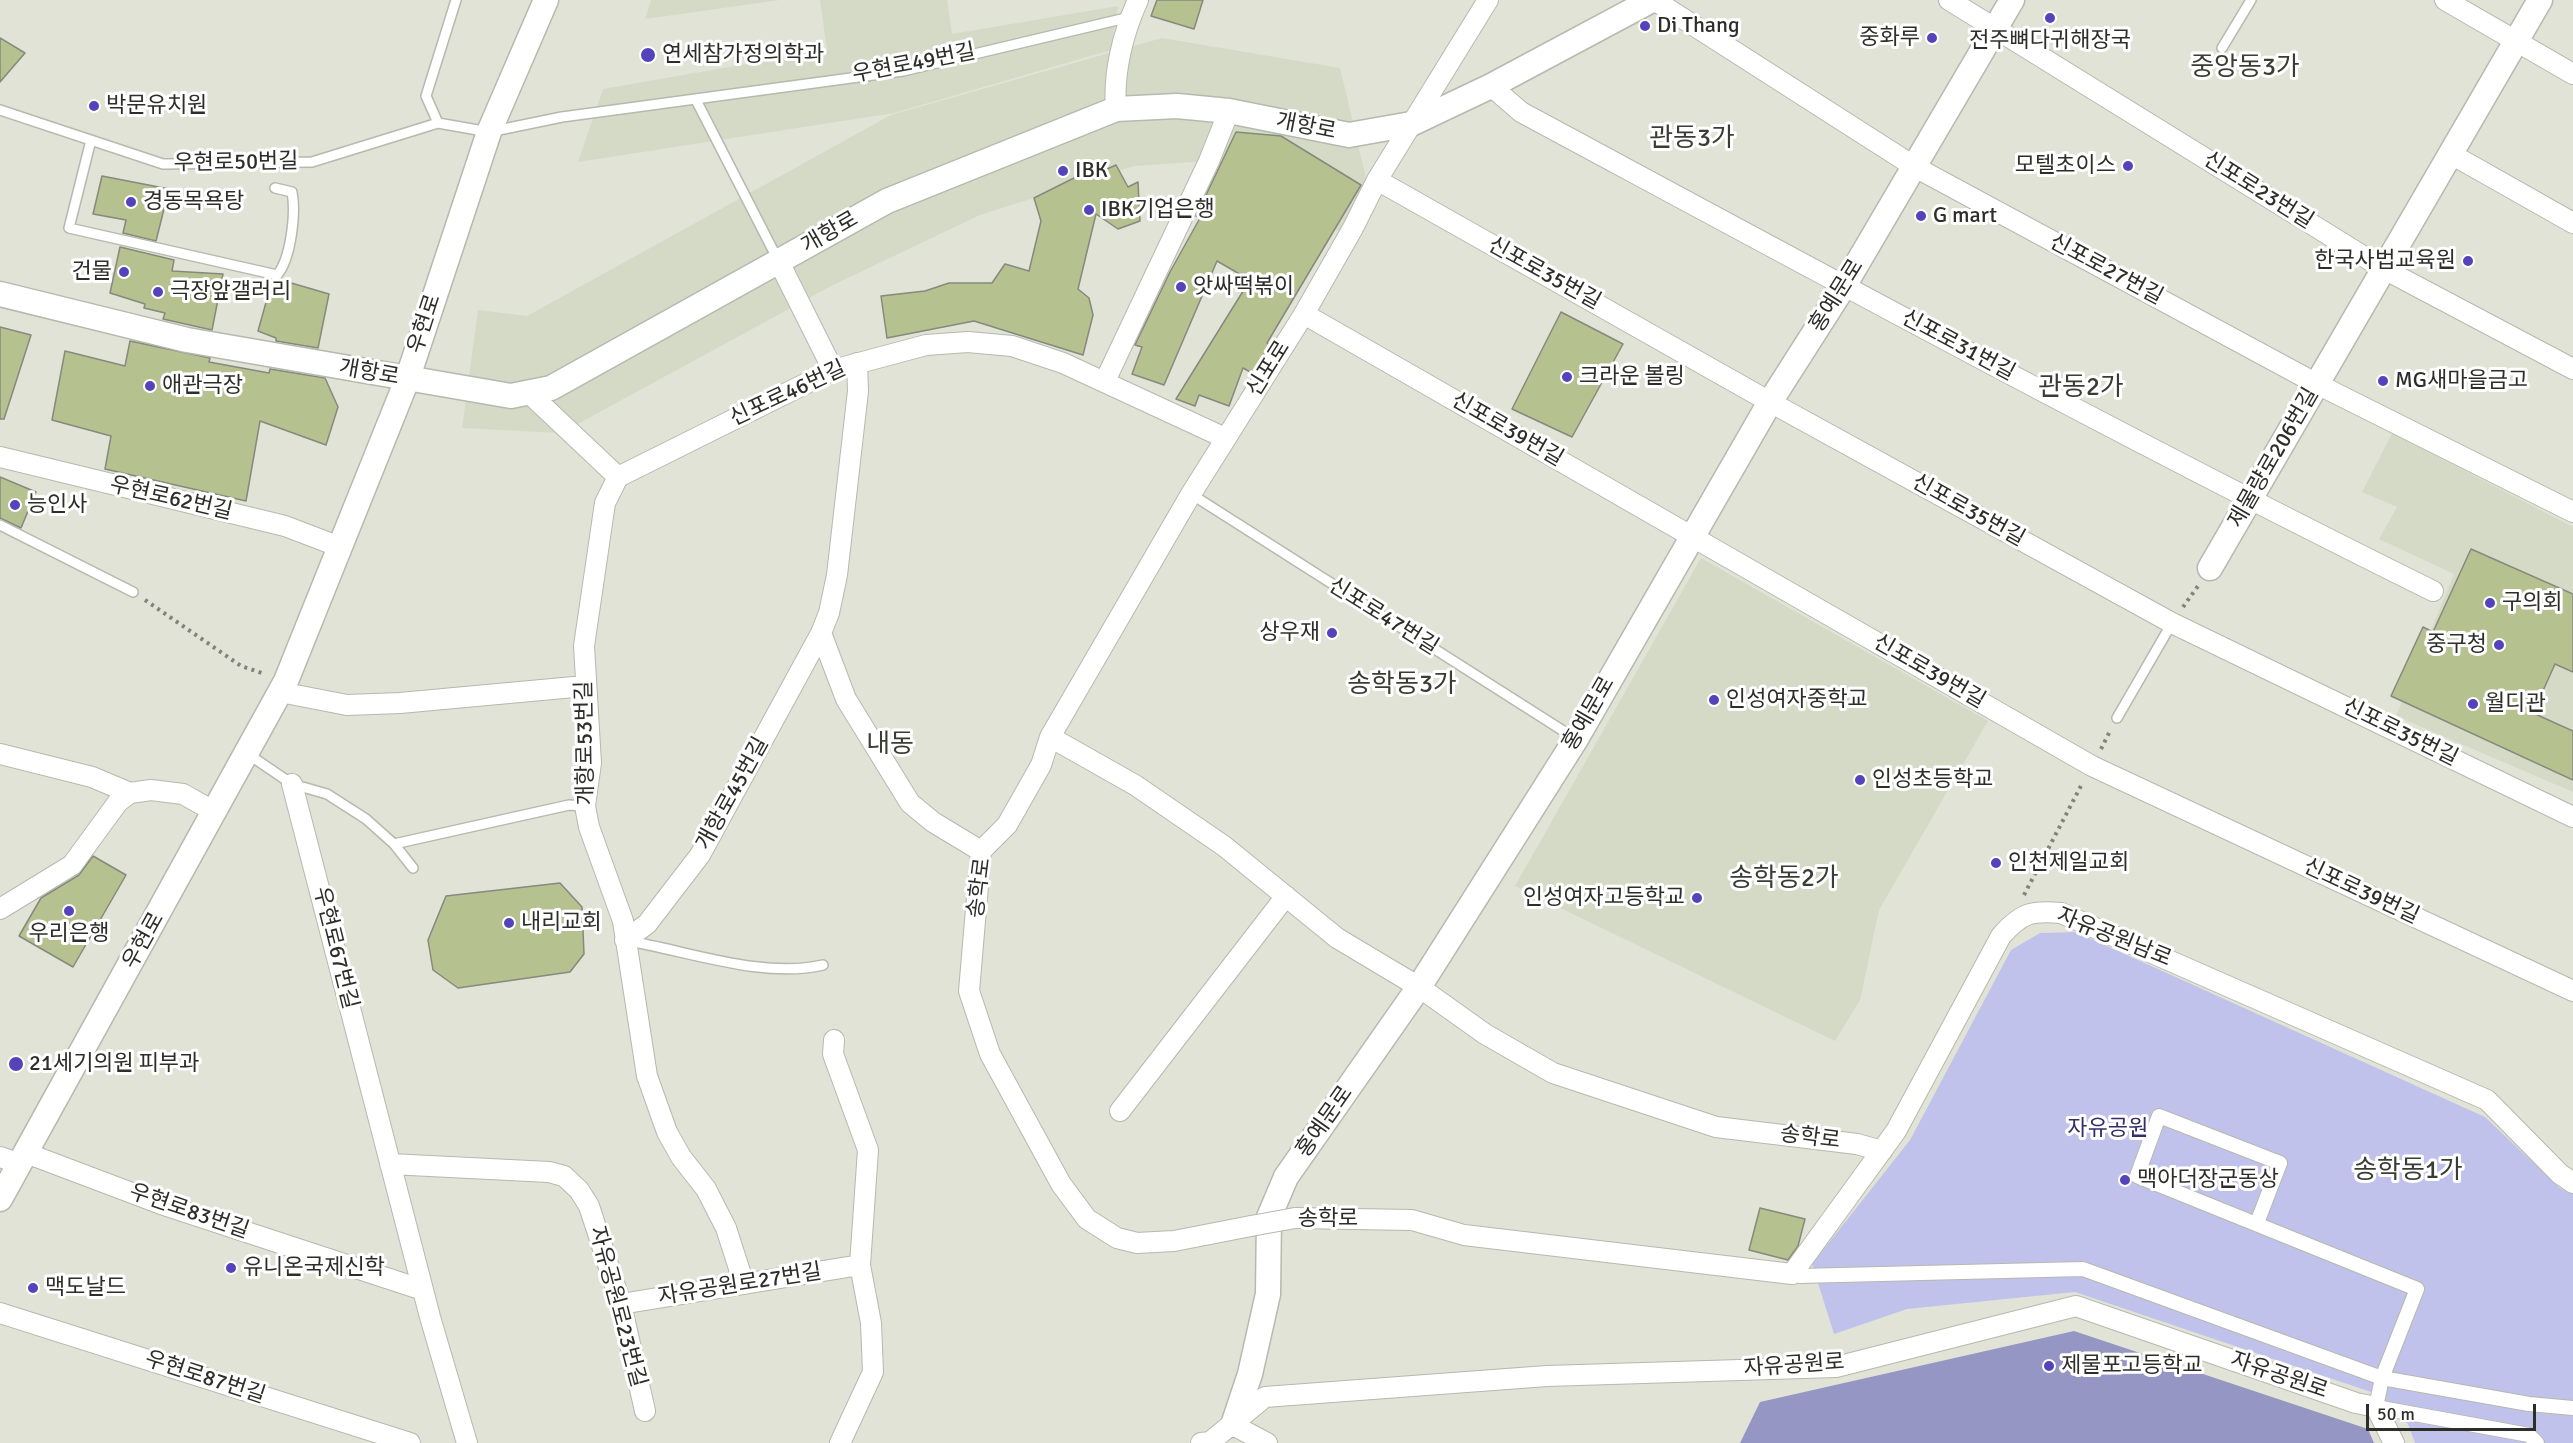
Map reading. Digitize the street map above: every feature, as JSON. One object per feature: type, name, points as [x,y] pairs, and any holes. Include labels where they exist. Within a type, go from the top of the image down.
[{"type":"street","name":"우현로","points":[[0,1199],[15,1158],[215,812],[283,687],[407,380],[489,132],[546,0]]},
{"type":"street","name":"신포로","points":[[1050,737],[1191,494],[1304,314],[1353,228],[1377,180],[1488,0]]},
{"type":"street","name":"개항로","points":[[0,294],[187,340],[407,380],[511,396],[529,393],[550,388],[887,201],[1116,109],[1177,105],[1229,111],[1349,135],[1411,124],[1491,86],[1653,0]]},
{"type":"street","name":"신포로27번길","points":[[1653,0],[1915,167],[2317,384],[2573,512]]},
{"type":"street","name":"신포로23번길","points":[[1949,0],[2384,269],[2573,369]]},
{"type":"street","name":"홍예문로","points":[[1229,1434],[1250,1374],[1268,1293],[1269,1217],[1286,1177],[1419,987],[1576,739],[1770,402],[1844,286],[2012,0]]},
{"type":"street","points":[[2445,0],[2573,74]]},
{"type":"street","name":"제물량로206번길","points":[[2210,568],[2540,0]]},
{"type":"street","points":[[1116,109],[1114,86],[1134,8]]},
{"type":"street","name":"신포로31번길","points":[[1491,86],[1521,112],[1844,286],[2249,500],[2433,591]]},
{"type":"street","points":[[1106,381],[1199,183],[1229,111]]},
{"type":"street","points":[[2451,154],[2573,223]]},
{"type":"street","name":"신포로35번길","points":[[1377,180],[1770,402],[2172,623],[2573,817]]},
{"type":"street","points":[[779,262],[833,370]]},
{"type":"street","name":"신포로39번길","points":[[1304,314],[2092,766],[2573,991]]},
{"type":"street","name":"신포로46번길","points":[[618,477],[833,370],[926,345],[968,342],[1012,346],[1106,381],[1225,438]]},
{"type":"street","name":"개항로45번길","points":[[625,940],[647,924],[700,855],[822,633],[837,575],[858,391],[857,363]]},
{"type":"street","points":[[529,393],[618,477]]},
{"type":"street","name":"우현로62번길","points":[[0,457],[285,526],[340,547]]},
{"type":"street","name":"개항로53번길","points":[[618,477],[605,503],[584,646],[591,763],[585,806],[589,827],[623,921],[647,1076],[667,1132],[681,1157],[705,1189],[726,1228],[744,1284]]},
{"type":"street","points":[[822,633],[846,699],[910,803],[933,822],[981,851]]},
{"type":"street","points":[[283,687],[347,705],[400,703],[585,686]]},
{"type":"street","name":"송학로","points":[[1792,1274],[1464,1235],[1412,1220],[1295,1218],[1174,1240],[1137,1243],[1117,1238],[1087,1220],[1061,1184],[990,1054],[969,991],[981,851],[1007,825],[1041,765],[1050,737],[1135,785],[1224,846],[1337,938],[1419,987],[1485,1034],[1553,1073],[1716,1127],[1857,1144],[1882,1151]]},
{"type":"street","points":[[0,754],[92,777],[130,793]]},
{"type":"street","name":"우현로67번길","points":[[292,784],[423,1290],[467,1443]]},
{"type":"street","points":[[0,909],[72,865],[118,802],[130,793],[151,790],[183,794],[215,812]]},
{"type":"street","points":[[1120,1111],[1286,896]]},
{"type":"street","name":"자유공원남로","points":[[2015,920],[2037,910],[2061,913],[2487,1100],[2560,1174],[2573,1183]]},
{"type":"street","points":[[1792,1274],[1896,1131],[2001,936],[2015,920]]},
{"type":"street","points":[[834,1040],[833,1054],[868,1150],[860,1265],[871,1323],[873,1372],[866,1392],[840,1443]]},
{"type":"street","points":[[2257,1223],[2280,1163],[2159,1116],[2137,1176],[2417,1289],[2382,1378],[2376,1407],[2394,1443]]},
{"type":"street","name":"우현로83번길","points":[[15,1158],[423,1290]]},
{"type":"street","name":"자유공원로23번길","points":[[390,1164],[549,1172],[564,1176],[579,1190],[589,1206],[621,1304],[645,1412]]},
{"type":"street","name":"자유공원로27번길","points":[[621,1304],[860,1265]]},
{"type":"street","points":[[1792,1274],[2083,1269],[2382,1378],[2529,1404],[2573,1408]]},
{"type":"street","name":"자유공원로","points":[[1201,1443],[1210,1442],[1229,1434],[1264,1397],[1547,1376],[1836,1367],[2076,1306],[2356,1403],[2376,1407]]},
{"type":"street","name":"우현로87번길","points":[[0,1313],[410,1443]]},
{"type":"street","points":[[2376,1407],[2529,1436],[2537,1443]]},
{"type":"street","points":[[1229,1434],[1267,1443]]},
{"type":"lane","points":[[456,0],[426,96],[438,123],[489,132]]},
{"type":"lane","points":[[2223,48],[2251,0]]},
{"type":"lane","name":"우현로49번길","points":[[489,132],[562,117],[903,71],[1134,8]]},
{"type":"lane","points":[[696,100],[779,262]]},
{"type":"lane","name":"우현로50번길","points":[[0,110],[163,164],[312,162],[438,123]]},
{"type":"lane","points":[[91,140],[69,228],[277,275],[288,254],[294,204],[292,192],[275,188]]},
{"type":"lane","name":"신포로47번길","points":[[1191,494],[1576,739]]},
{"type":"lane","points":[[0,525],[133,592]]},
{"type":"lane","points":[[2117,718],[2172,623]]},
{"type":"lane","points":[[248,754],[292,784],[327,794],[366,819],[394,844],[413,868]]},
{"type":"lane","points":[[394,844],[569,805],[585,806]]},
{"type":"lane","points":[[625,940],[749,965],[800,970],[823,965]]},
{"type":"path","points":[[2172,623],[2210,568]]},
{"type":"path","points":[[133,592],[241,666],[283,687]]},
{"type":"path","points":[[2015,920],[2026,890],[2117,718]]},
{"type":"shaded area","points":[[651,0],[780,0],[645,19]]},
{"type":"shaded area","points":[[820,0],[947,0],[952,34],[1118,6],[1111,50],[894,113],[578,162],[603,89],[827,50]]},
{"type":"shaded area","points":[[1162,38],[1340,68],[1367,182],[1339,231],[1209,161],[1134,166],[980,215],[833,285],[561,433],[462,428],[478,310],[527,316],[891,115]]},
{"type":"shaded area","name":"중구청","points":[[2392,433],[2573,527],[2573,792],[2396,716],[2454,574],[2379,539],[2397,507],[2362,492]]},
{"type":"shaded area","points":[[1701,558],[1988,721],[1879,910],[1860,1000],[1835,1041],[1515,886]]},
{"type":"shaded area","name":"제물포고등학교","points":[[2074,1331],[2368,1429],[2374,1443],[1740,1443],[1760,1402]]},
{"type":"green space","name":"자유공원","points":[[2076,932],[2485,1117],[2560,1188],[2573,1194],[2573,1443],[2415,1443],[2408,1424],[2371,1392],[2075,1292],[1907,1309],[1834,1334],[1812,1264],[1910,1140],[2011,950],[2040,933]]},
{"type":"building","points":[[1157,0],[1203,0],[1194,29],[1151,16]]},
{"type":"building","points":[[0,38],[25,53],[0,82]]},
{"type":"building","points":[[1236,132],[1281,136],[1361,185],[1267,343],[1270,345],[1252,373],[1243,368],[1229,406],[1199,395],[1195,406],[1176,399],[1250,280],[1217,261],[1164,385],[1132,374],[1142,347],[1135,345],[1170,272],[1200,218],[1196,216]]},
{"type":"building","points":[[1116,165],[1128,187],[1138,182],[1140,221],[1118,229],[1096,214],[1078,289],[1089,298],[1093,315],[1083,355],[974,321],[887,338],[881,296],[925,291],[949,283],[992,283],[1005,264],[1029,271],[1041,221],[1034,198],[1094,168],[1098,173]]},
{"type":"building","name":"경동목욕탕","points":[[102,176],[169,189],[156,241],[123,233],[126,220],[93,214]]},
{"type":"building","points":[[120,247],[174,260],[172,271],[223,274],[212,330],[163,319],[165,313],[144,308],[145,304],[110,293]]},
{"type":"building","points":[[281,280],[329,294],[318,348],[276,341],[276,338],[258,331],[272,281]]},
{"type":"building","name":"크라운 볼링","points":[[1561,312],[1623,344],[1572,437],[1512,409]]},
{"type":"building","points":[[0,327],[31,335],[4,419],[0,419]]},
{"type":"building","points":[[130,341],[210,358],[209,362],[269,373],[270,369],[325,378],[338,407],[326,445],[260,421],[246,501],[105,469],[111,436],[52,420],[65,351],[125,366]]},
{"type":"building","name":"능인사","points":[[0,477],[36,492],[21,528],[0,518]]},
{"type":"building","points":[[2471,549],[2573,594],[2573,672],[2555,664],[2533,713],[2573,731],[2573,780],[2391,696],[2423,627],[2433,632]]},
{"type":"building","name":"우리은행","points":[[93,856],[126,875],[73,967],[19,936],[41,898],[79,875]]},
{"type":"building","name":"내리교회","points":[[560,883],[582,907],[584,954],[570,972],[458,988],[433,970],[428,940],[446,896]]},
{"type":"building","points":[[1760,1208],[1805,1219],[1798,1246],[1788,1260],[1749,1250]]},
{"type":"place","name":"전주뼈다귀해장국","points":[[2050,18]]},
{"type":"place","name":"Di Thang","points":[[1645,26]]},
{"type":"place","name":"중화루","points":[[1932,38]]},
{"type":"place","name":"연세참가정의학과","points":[[648,55]]},
{"type":"place","name":"박문유치원","points":[[94,106]]},
{"type":"place","name":"모텔초이스","points":[[2128,166]]},
{"type":"place","name":"IBK","points":[[1063,171]]},
{"type":"place","name":"경동목욕탕","points":[[131,202]]},
{"type":"place","name":"IBK기업은행","points":[[1089,210]]},
{"type":"place","name":"G mart","points":[[1921,216]]},
{"type":"place","name":"한국사법교육원","points":[[2468,261]]},
{"type":"place","name":"건물","points":[[124,272]]},
{"type":"place","name":"앗싸떡볶이","points":[[1181,287]]},
{"type":"place","name":"극장앞갤러리","points":[[158,292]]},
{"type":"place","name":"크라운 볼링","points":[[1567,377]]},
{"type":"place","name":"MG새마을금고","points":[[2383,381]]},
{"type":"place","name":"애관극장","points":[[150,386]]},
{"type":"place","name":"능인사","points":[[15,505]]},
{"type":"place","name":"구의회","points":[[2490,603]]},
{"type":"place","name":"상우재","points":[[1332,633]]},
{"type":"place","name":"중구청","points":[[2499,645]]},
{"type":"place","name":"인성여자중학교","points":[[1714,700]]},
{"type":"place","name":"월디관","points":[[2473,704]]},
{"type":"place","name":"인성초등학교","points":[[1860,780]]},
{"type":"place","name":"인천제일교회","points":[[1996,863]]},
{"type":"place","name":"인성여자고등학교","points":[[1697,898]]},
{"type":"place","name":"우리은행","points":[[69,911]]},
{"type":"place","name":"내리교회","points":[[509,923]]},
{"type":"place","name":"21세기의원 피부과","points":[[16,1064]]},
{"type":"place","name":"맥아더장군동상","points":[[2125,1180]]},
{"type":"place","name":"유니온국제신학","points":[[231,1268]]},
{"type":"place","name":"맥도날드","points":[[33,1288]]},
{"type":"place","name":"제물포고등학교","points":[[2049,1366]]},
{"type":"district","name":"중앙동3가","points":[[2245,68]]},
{"type":"district","name":"관동3가","points":[[1692,139]]},
{"type":"district","name":"관동2가","points":[[2081,388]]},
{"type":"district","name":"송학동3가","points":[[1402,685]]},
{"type":"district","name":"내동","points":[[890,745]]},
{"type":"district","name":"송학동2가","points":[[1784,879]]},
{"type":"district","name":"송학동1가","points":[[2408,1171]]}]
